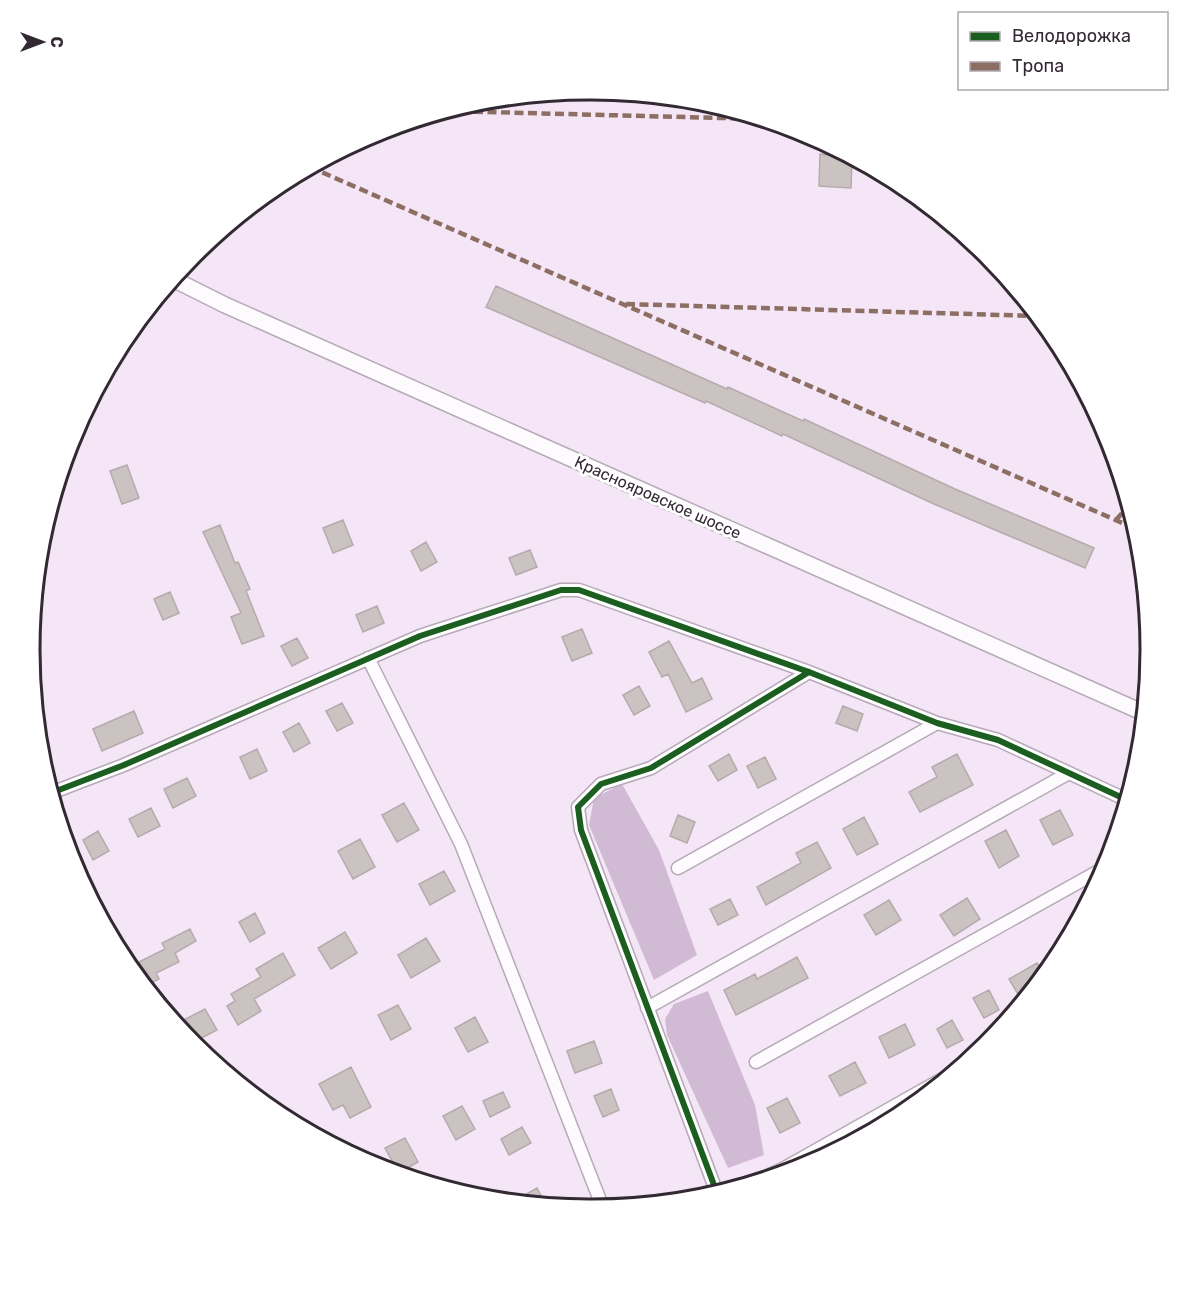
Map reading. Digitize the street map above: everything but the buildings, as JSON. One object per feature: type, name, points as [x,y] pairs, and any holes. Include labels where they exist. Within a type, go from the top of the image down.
[{"type":"street","name":"Краснояровское шоссе","points":[[181,283],[225,305],[1136,709]]},
{"type":"street","points":[[59,790],[124,765],[420,636],[561,590],[579,590],[809,672],[937,723],[998,740],[1120,797]]},
{"type":"street","points":[[368,658],[461,844],[599,1199]]},
{"type":"street","points":[[714,1184],[581,830],[578,807],[601,784],[651,768],[809,672]]},
{"type":"street","points":[[678,868],[937,723]]},
{"type":"street","points":[[647,1008],[1069,773]]},
{"type":"street","points":[[756,1062],[1091,875]]},
{"type":"street","points":[[821,1148],[897,1105]]},
{"type":"shaded area","points":[[622,784],[659,850],[697,955],[654,980],[589,825],[594,798]]},
{"type":"shaded area","points":[[708,991],[755,1105],[764,1155],[728,1168],[667,1035],[665,1019],[674,1004]]},
{"type":"marked path","points":[[479,112],[728,118]]},
{"type":"marked path","points":[[320,171],[1125,524]]},
{"type":"marked path","points":[[626,304],[1027,316]]},
{"type":"marked path","points":[[1116,520],[1122,513]]},
{"type":"cycle path","points":[[59,790],[124,765],[420,636],[561,590],[579,590],[809,672],[937,723],[998,740],[1120,797]]},
{"type":"cycle path","points":[[714,1184],[581,830],[578,807],[601,784],[651,768],[809,672]]}]
